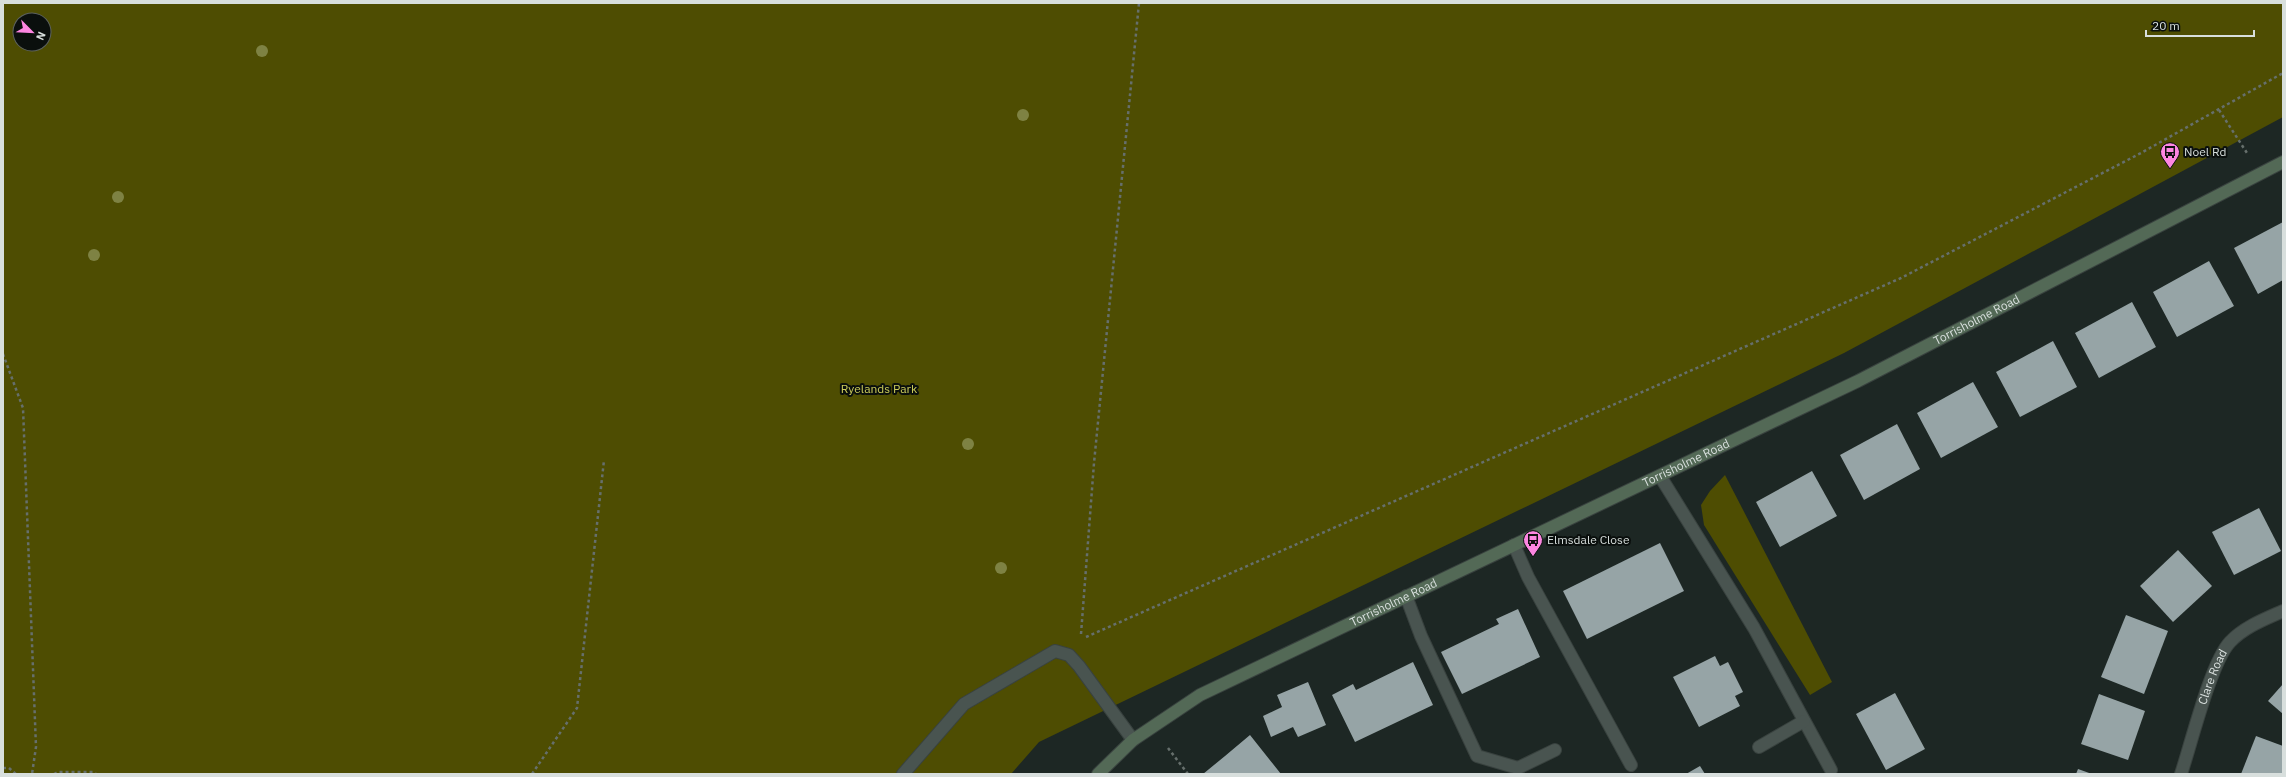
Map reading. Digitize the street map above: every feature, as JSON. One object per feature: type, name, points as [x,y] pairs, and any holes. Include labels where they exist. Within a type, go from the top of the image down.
[{"type":"main road","name":"Torrisholme Road","points":[[1098,774],[1133,740],[1200,694],[1858,381],[2283,162]]},
{"type":"street","points":[[1660,476],[1754,628],[1830,770]]},
{"type":"street","points":[[1514,545],[1528,577],[1631,765]]},
{"type":"street","points":[[1406,596],[1420,636],[1477,756],[1518,768],[1555,750]]},
{"type":"street","name":"Clare Road","points":[[2181,774],[2216,666],[2230,642],[2246,628],[2283,611]]},
{"type":"street","points":[[903,774],[964,704],[1055,651],[1069,655],[1079,666],[1133,740]]},
{"type":"street","points":[[1759,747],[1804,721]]},
{"type":"path","points":[[1139,3],[1094,463],[1081,639],[1901,278],[2141,154],[2283,74]]},
{"type":"path","points":[[2220,110],[2262,173]]},
{"type":"path","points":[[3,354],[23,408],[36,747],[32,774]]},
{"type":"path","points":[[532,774],[577,708],[604,460]]},
{"type":"path","points":[[1152,727],[1188,774]]},
{"type":"path","points":[[3,768],[9,768],[16,774]]},
{"type":"path","points":[[54,774],[58,772],[86,772],[96,774]]},
{"type":"green space","name":"Ryelands Park","points":[[3,3],[2283,3],[2283,117],[1844,353],[1039,742],[1011,774],[3,774]]},
{"type":"green space","points":[[1725,475],[1832,682],[1810,695],[1704,525],[1701,505],[1710,491]]},
{"type":"building","points":[[2283,222],[2283,280],[2258,294],[2234,248]]},
{"type":"building","points":[[2209,261],[2234,306],[2177,337],[2153,292]]},
{"type":"building","points":[[2132,302],[2156,347],[2099,378],[2075,333]]},
{"type":"building","points":[[2053,341],[2077,387],[2020,417],[1996,372]]},
{"type":"building","points":[[1973,382],[1998,427],[1941,458],[1917,413]]},
{"type":"building","points":[[1897,424],[1920,469],[1864,500],[1840,455]]},
{"type":"building","points":[[1812,471],[1837,516],[1780,547],[1756,502]]},
{"type":"building","points":[[2259,508],[2281,551],[2234,575],[2212,532]]},
{"type":"building","points":[[1660,543],[1684,591],[1587,639],[1563,591]]},
{"type":"building","points":[[2178,550],[2212,586],[2173,622],[2140,586]]},
{"type":"building","points":[[1518,609],[1540,657],[1462,694],[1441,652],[1499,624],[1496,619]]},
{"type":"building","points":[[2126,615],[2168,631],[2144,694],[2101,677]]},
{"type":"building","points":[[1715,656],[1720,666],[1728,662],[1743,692],[1735,696],[1740,706],[1699,727],[1673,677]]},
{"type":"building","points":[[1413,662],[1433,705],[1355,742],[1332,695],[1353,684],[1356,690]]},
{"type":"building","points":[[1308,682],[1326,725],[1298,737],[1293,727],[1271,737],[1263,716],[1282,707],[1277,695]]},
{"type":"building","points":[[2283,684],[2283,714],[2268,701]]},
{"type":"building","points":[[1895,693],[1925,749],[1886,770],[1856,714]]},
{"type":"building","points":[[2099,694],[2145,711],[2128,760],[2081,744]]},
{"type":"building","points":[[1250,735],[1281,774],[1203,774],[1225,756]]},
{"type":"building","points":[[2256,736],[2283,746],[2283,774],[2241,774]]},
{"type":"building","points":[[1700,766],[1705,774],[1686,774]]},
{"type":"building","points":[[2078,769],[2092,774],[2076,774]]},
{"type":"place","name":"Noel Rd","points":[[2170,169]]},
{"type":"place","name":"Elmsdale Close","points":[[1533,557]]}]
